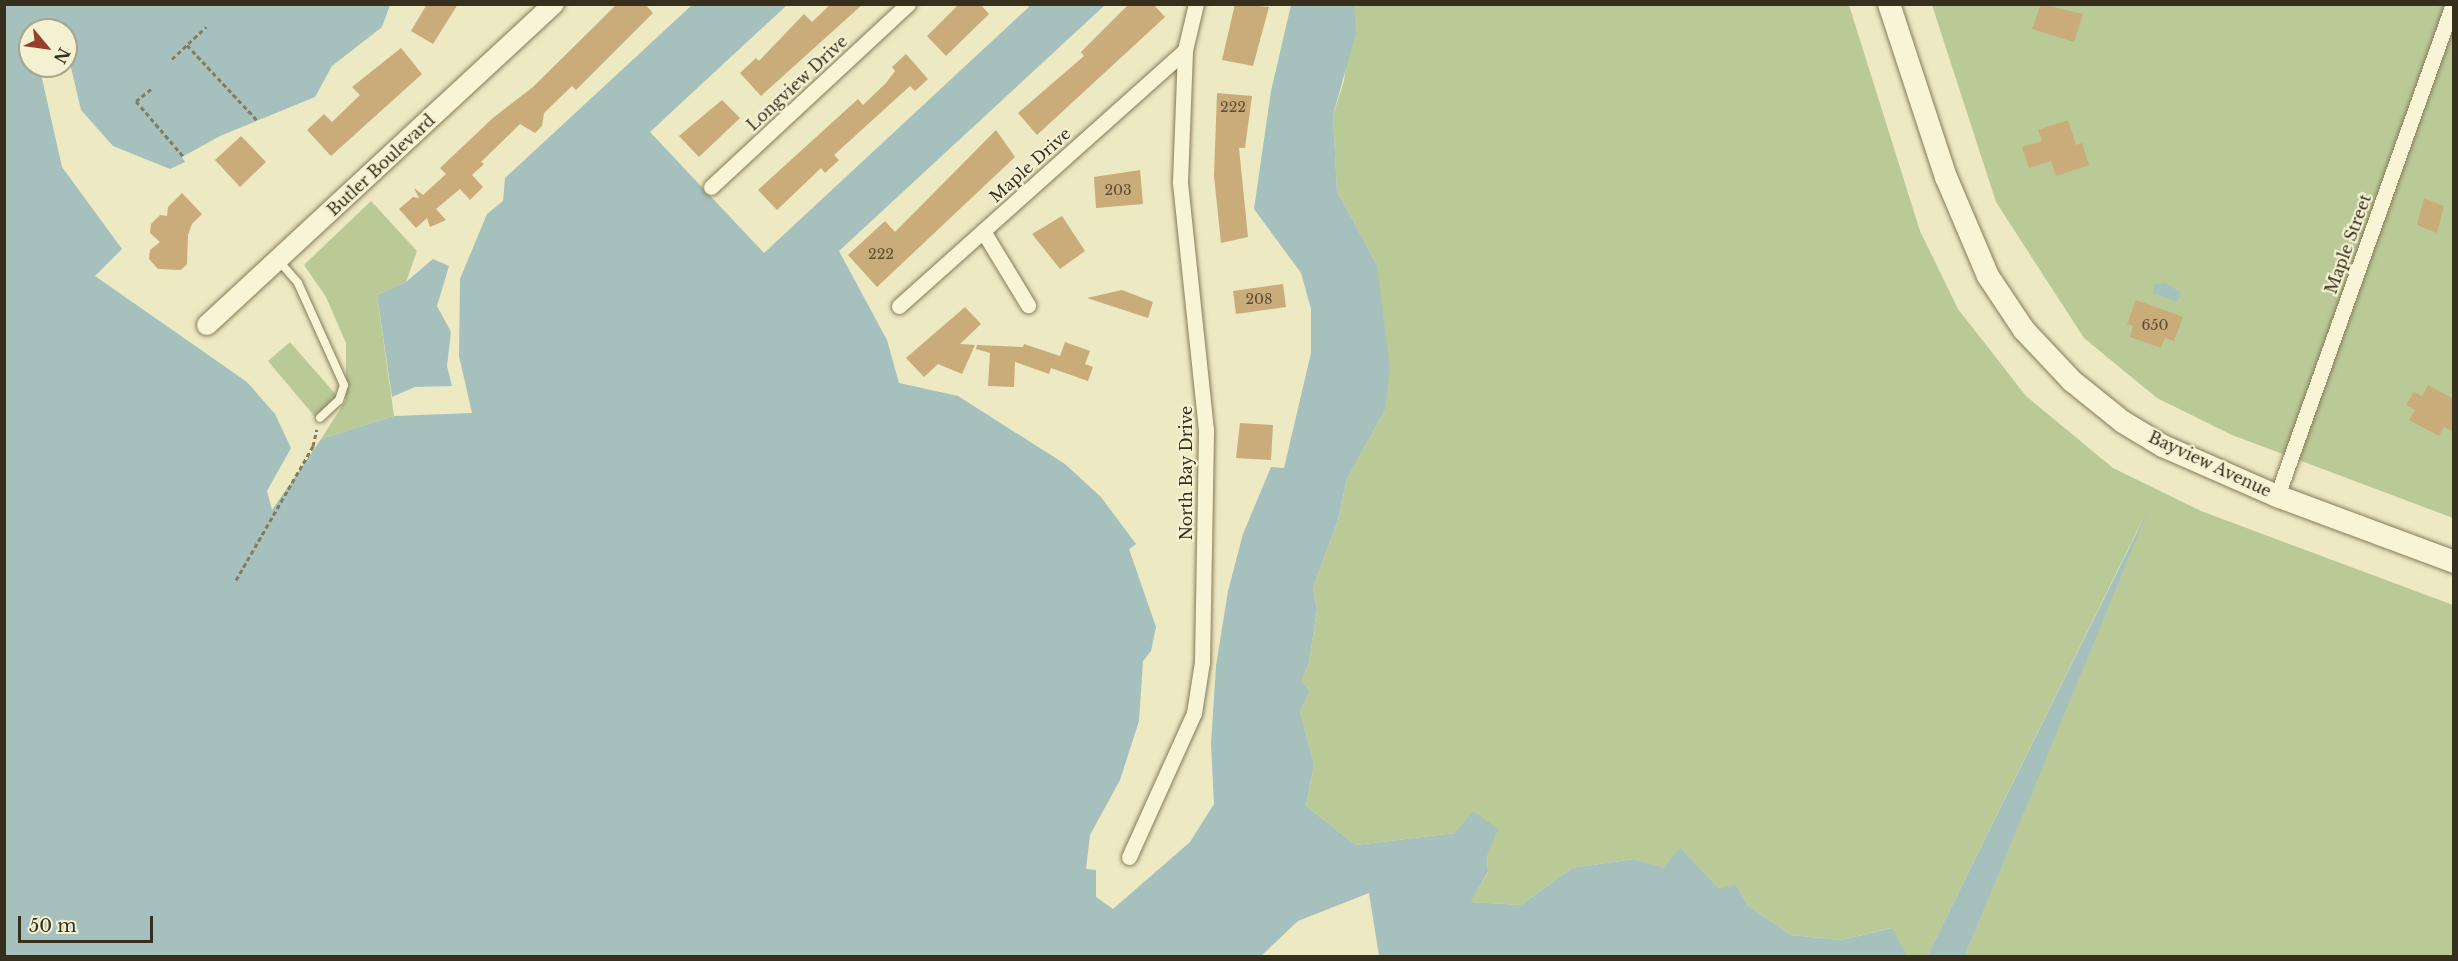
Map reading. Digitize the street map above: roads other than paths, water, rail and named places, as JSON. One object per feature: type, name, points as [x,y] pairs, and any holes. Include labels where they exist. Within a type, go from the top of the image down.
[{"type":"main road","name":"Bayview Avenue","points":[[1889,4],[1966,227],[1988,276],[2024,330],[2072,381],[2123,422],[2163,446],[2277,495],[2454,562]]},
{"type":"street","name":"Butler Boulevard","points":[[207,325],[554,4]]},
{"type":"street","name":"Longview Drive","points":[[711,187],[908,4]]},
{"type":"street","name":"North Bay Drive","points":[[1129,857],[1194,713],[1202,662],[1206,430],[1180,181],[1185,50],[1196,4]]},
{"type":"street","name":"Maple Street","points":[[2277,495],[2453,4]]},
{"type":"street","name":"Maple Drive","points":[[899,306],[1185,50]]},
{"type":"street","points":[[983,231],[1028,305]]},
{"type":"lane","points":[[278,260],[297,283],[344,385],[339,400],[320,418]]},
{"type":"water","points":[[5,4],[390,5],[382,27],[332,66],[315,97],[220,136],[182,157],[185,162],[170,169],[113,146],[81,110],[73,78],[78,78],[78,18],[18,18],[18,78],[42,78],[62,167],[122,249],[95,276],[247,382],[275,414],[291,448],[267,491],[272,510],[321,439],[394,416],[472,413],[459,356],[460,279],[487,214],[503,201],[505,178],[692,5],[787,5],[650,132],[764,253],[1031,5],[1105,5],[839,251],[887,340],[899,383],[958,396],[1065,464],[1101,497],[1136,544],[1129,549],[1156,627],[1151,651],[1143,661],[1139,721],[1120,780],[1090,835],[1086,869],[1096,870],[1096,897],[1113,909],[1190,842],[1214,804],[1211,744],[1216,666],[1228,591],[1243,534],[1271,467],[1284,468],[1311,353],[1311,309],[1301,273],[1254,209],[1271,91],[1291,5],[1354,5],[1356,33],[1333,115],[1337,191],[1377,265],[1390,369],[1385,410],[1347,479],[1338,520],[1313,588],[1317,610],[1309,663],[1301,681],[1310,691],[1300,711],[1314,765],[1306,806],[1356,845],[1455,833],[1473,811],[1498,829],[1487,855],[1488,872],[1470,902],[1521,905],[1572,868],[1634,859],[1663,868],[1680,847],[1719,889],[1736,884],[1748,906],[1791,935],[1841,940],[1892,928],[1907,956],[1379,956],[1369,893],[1298,921],[1261,956],[5,956]]},
{"type":"water","points":[[433,259],[449,266],[437,306],[451,332],[447,366],[452,386],[415,387],[392,397],[377,295],[406,282]]},
{"type":"water","points":[[2165,283],[2181,293],[2177,302],[2153,293],[2155,284]]},
{"type":"water","points":[[2149,508],[1965,956],[1927,956]]}]
